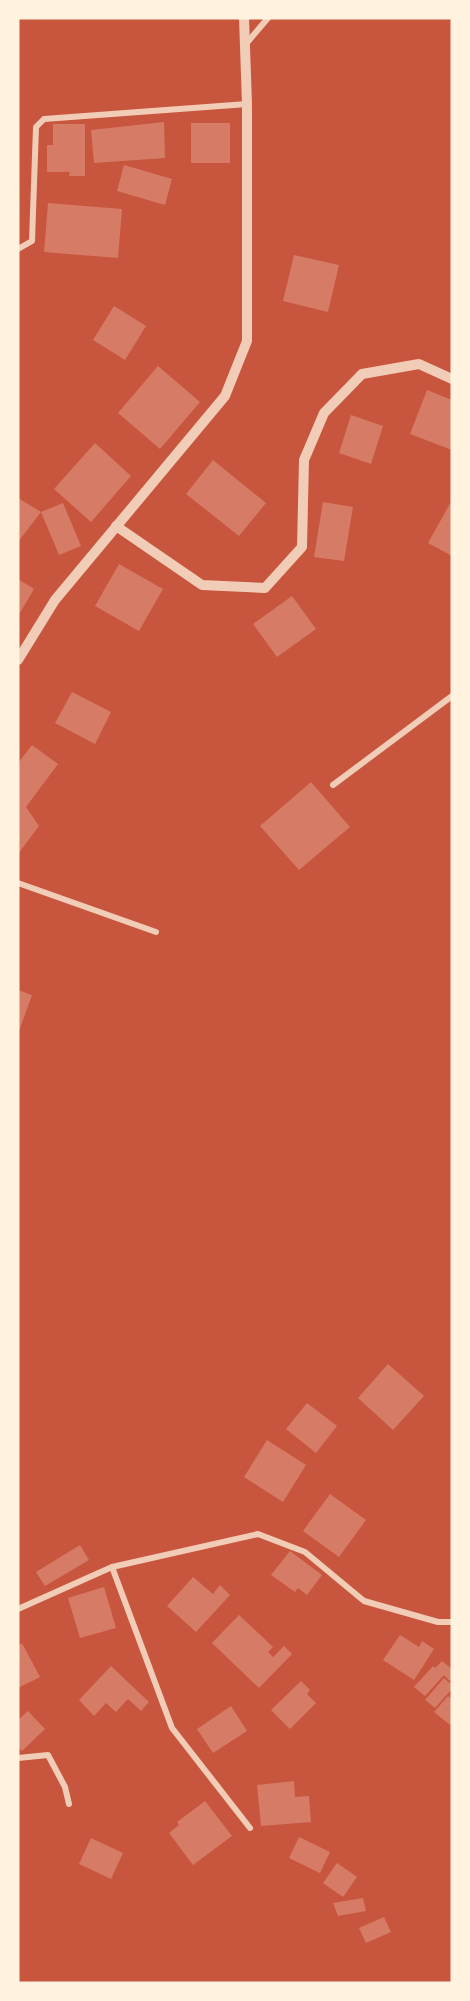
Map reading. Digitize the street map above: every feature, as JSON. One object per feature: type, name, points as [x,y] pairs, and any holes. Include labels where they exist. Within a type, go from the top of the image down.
[{"type":"street","points":[[18,660],[55,600],[225,396],[247,341],[247,104],[244,18]]},
{"type":"street","points":[[245,45],[268,18]]},
{"type":"street","points":[[18,249],[32,241],[36,128],[44,119],[247,104]]},
{"type":"street","points":[[116,526],[202,585],[265,588],[302,547],[304,459],[324,413],[362,374],[419,364],[452,379]]},
{"type":"street","points":[[333,785],[452,696]]},
{"type":"street","points":[[18,883],[156,932]]},
{"type":"street","points":[[18,1609],[112,1567],[258,1534],[305,1552],[364,1600],[438,1622],[452,1622]]},
{"type":"street","points":[[112,1567],[172,1728],[250,1828]]},
{"type":"street","points":[[18,1758],[48,1755],[65,1787],[69,1804]]},
{"type":"building","points":[[164,122],[165,158],[94,163],[91,130]]},
{"type":"building","points":[[191,123],[230,123],[230,163],[191,163]]},
{"type":"building","points":[[53,124],[85,124],[85,176],[69,176],[70,172],[47,172],[47,145],[53,145]]},
{"type":"building","points":[[124,165],[172,179],[165,205],[117,191]]},
{"type":"building","points":[[48,203],[122,209],[118,258],[44,252]]},
{"type":"building","points":[[294,255],[339,265],[328,312],[283,301]]},
{"type":"building","points":[[114,306],[146,326],[125,360],[93,340]]},
{"type":"building","points":[[158,366],[200,402],[160,449],[118,413]]},
{"type":"building","points":[[427,390],[452,400],[452,450],[410,434]]},
{"type":"building","points":[[351,415],[383,426],[371,464],[339,453]]},
{"type":"building","points":[[95,443],[131,476],[91,522],[54,489]]},
{"type":"building","points":[[213,460],[266,503],[239,536],[186,494]]},
{"type":"building","points":[[18,498],[41,512],[18,542]]},
{"type":"building","points":[[452,500],[452,556],[428,543]]},
{"type":"building","points":[[323,502],[353,507],[344,561],[314,557]]},
{"type":"building","points":[[63,503],[81,546],[59,555],[41,512]]},
{"type":"building","points":[[119,564],[163,589],[139,631],[95,606]]},
{"type":"building","points":[[18,579],[34,589],[20,613],[18,612]]},
{"type":"building","points":[[292,596],[316,629],[277,657],[253,624]]},
{"type":"building","points":[[72,692],[111,712],[95,744],[55,723]]},
{"type":"building","points":[[32,745],[58,764],[26,807],[39,826],[18,854],[18,763]]},
{"type":"building","points":[[311,782],[350,827],[299,870],[260,826]]},
{"type":"building","points":[[18,990],[32,995],[18,1034]]},
{"type":"building","points":[[388,1364],[424,1396],[393,1430],[358,1398]]},
{"type":"building","points":[[307,1403],[337,1426],[316,1453],[286,1429]]},
{"type":"building","points":[[267,1440],[306,1465],[283,1502],[244,1477]]},
{"type":"building","points":[[330,1494],[366,1520],[339,1557],[303,1531]]},
{"type":"building","points":[[80,1545],[89,1560],[45,1586],[36,1572]]},
{"type":"building","points":[[290,1551],[322,1575],[307,1595],[298,1588],[295,1592],[271,1575]]},
{"type":"building","points":[[193,1577],[213,1594],[220,1585],[230,1595],[196,1632],[167,1606]]},
{"type":"building","points":[[104,1587],[116,1628],[80,1638],[68,1598]]},
{"type":"building","points":[[239,1615],[273,1647],[268,1652],[273,1657],[284,1646],[292,1654],[259,1688],[212,1643]]},
{"type":"building","points":[[400,1635],[419,1647],[422,1641],[434,1649],[414,1680],[383,1660]]},
{"type":"building","points":[[22,1643],[40,1677],[18,1688],[18,1646]]},
{"type":"building","points":[[442,1661],[452,1669],[452,1678],[450,1681],[444,1675],[425,1696],[414,1687],[433,1666],[435,1668]]},
{"type":"building","points":[[111,1666],[149,1702],[141,1711],[128,1699],[116,1712],[106,1703],[94,1716],[79,1700]]},
{"type":"building","points":[[444,1678],[452,1685],[452,1689],[435,1708],[425,1700]]},
{"type":"building","points":[[301,1681],[310,1690],[307,1694],[316,1703],[290,1729],[271,1710]]},
{"type":"building","points":[[448,1696],[452,1699],[452,1723],[450,1725],[434,1712]]},
{"type":"building","points":[[231,1706],[247,1731],[213,1753],[197,1729]]},
{"type":"building","points":[[28,1711],[45,1729],[22,1751],[18,1747],[18,1720]]},
{"type":"building","points":[[294,1781],[295,1797],[309,1796],[311,1822],[261,1826],[257,1785]]},
{"type":"building","points":[[205,1801],[232,1836],[193,1865],[169,1833],[179,1825],[177,1822]]},
{"type":"building","points":[[299,1837],[330,1852],[320,1873],[289,1858]]},
{"type":"building","points":[[91,1838],[123,1853],[111,1879],[79,1864]]},
{"type":"building","points":[[337,1863],[357,1877],[343,1897],[323,1883]]},
{"type":"building","points":[[363,1898],[366,1911],[338,1916],[333,1903]]},
{"type":"building","points":[[384,1917],[391,1932],[366,1943],[359,1928]]}]
